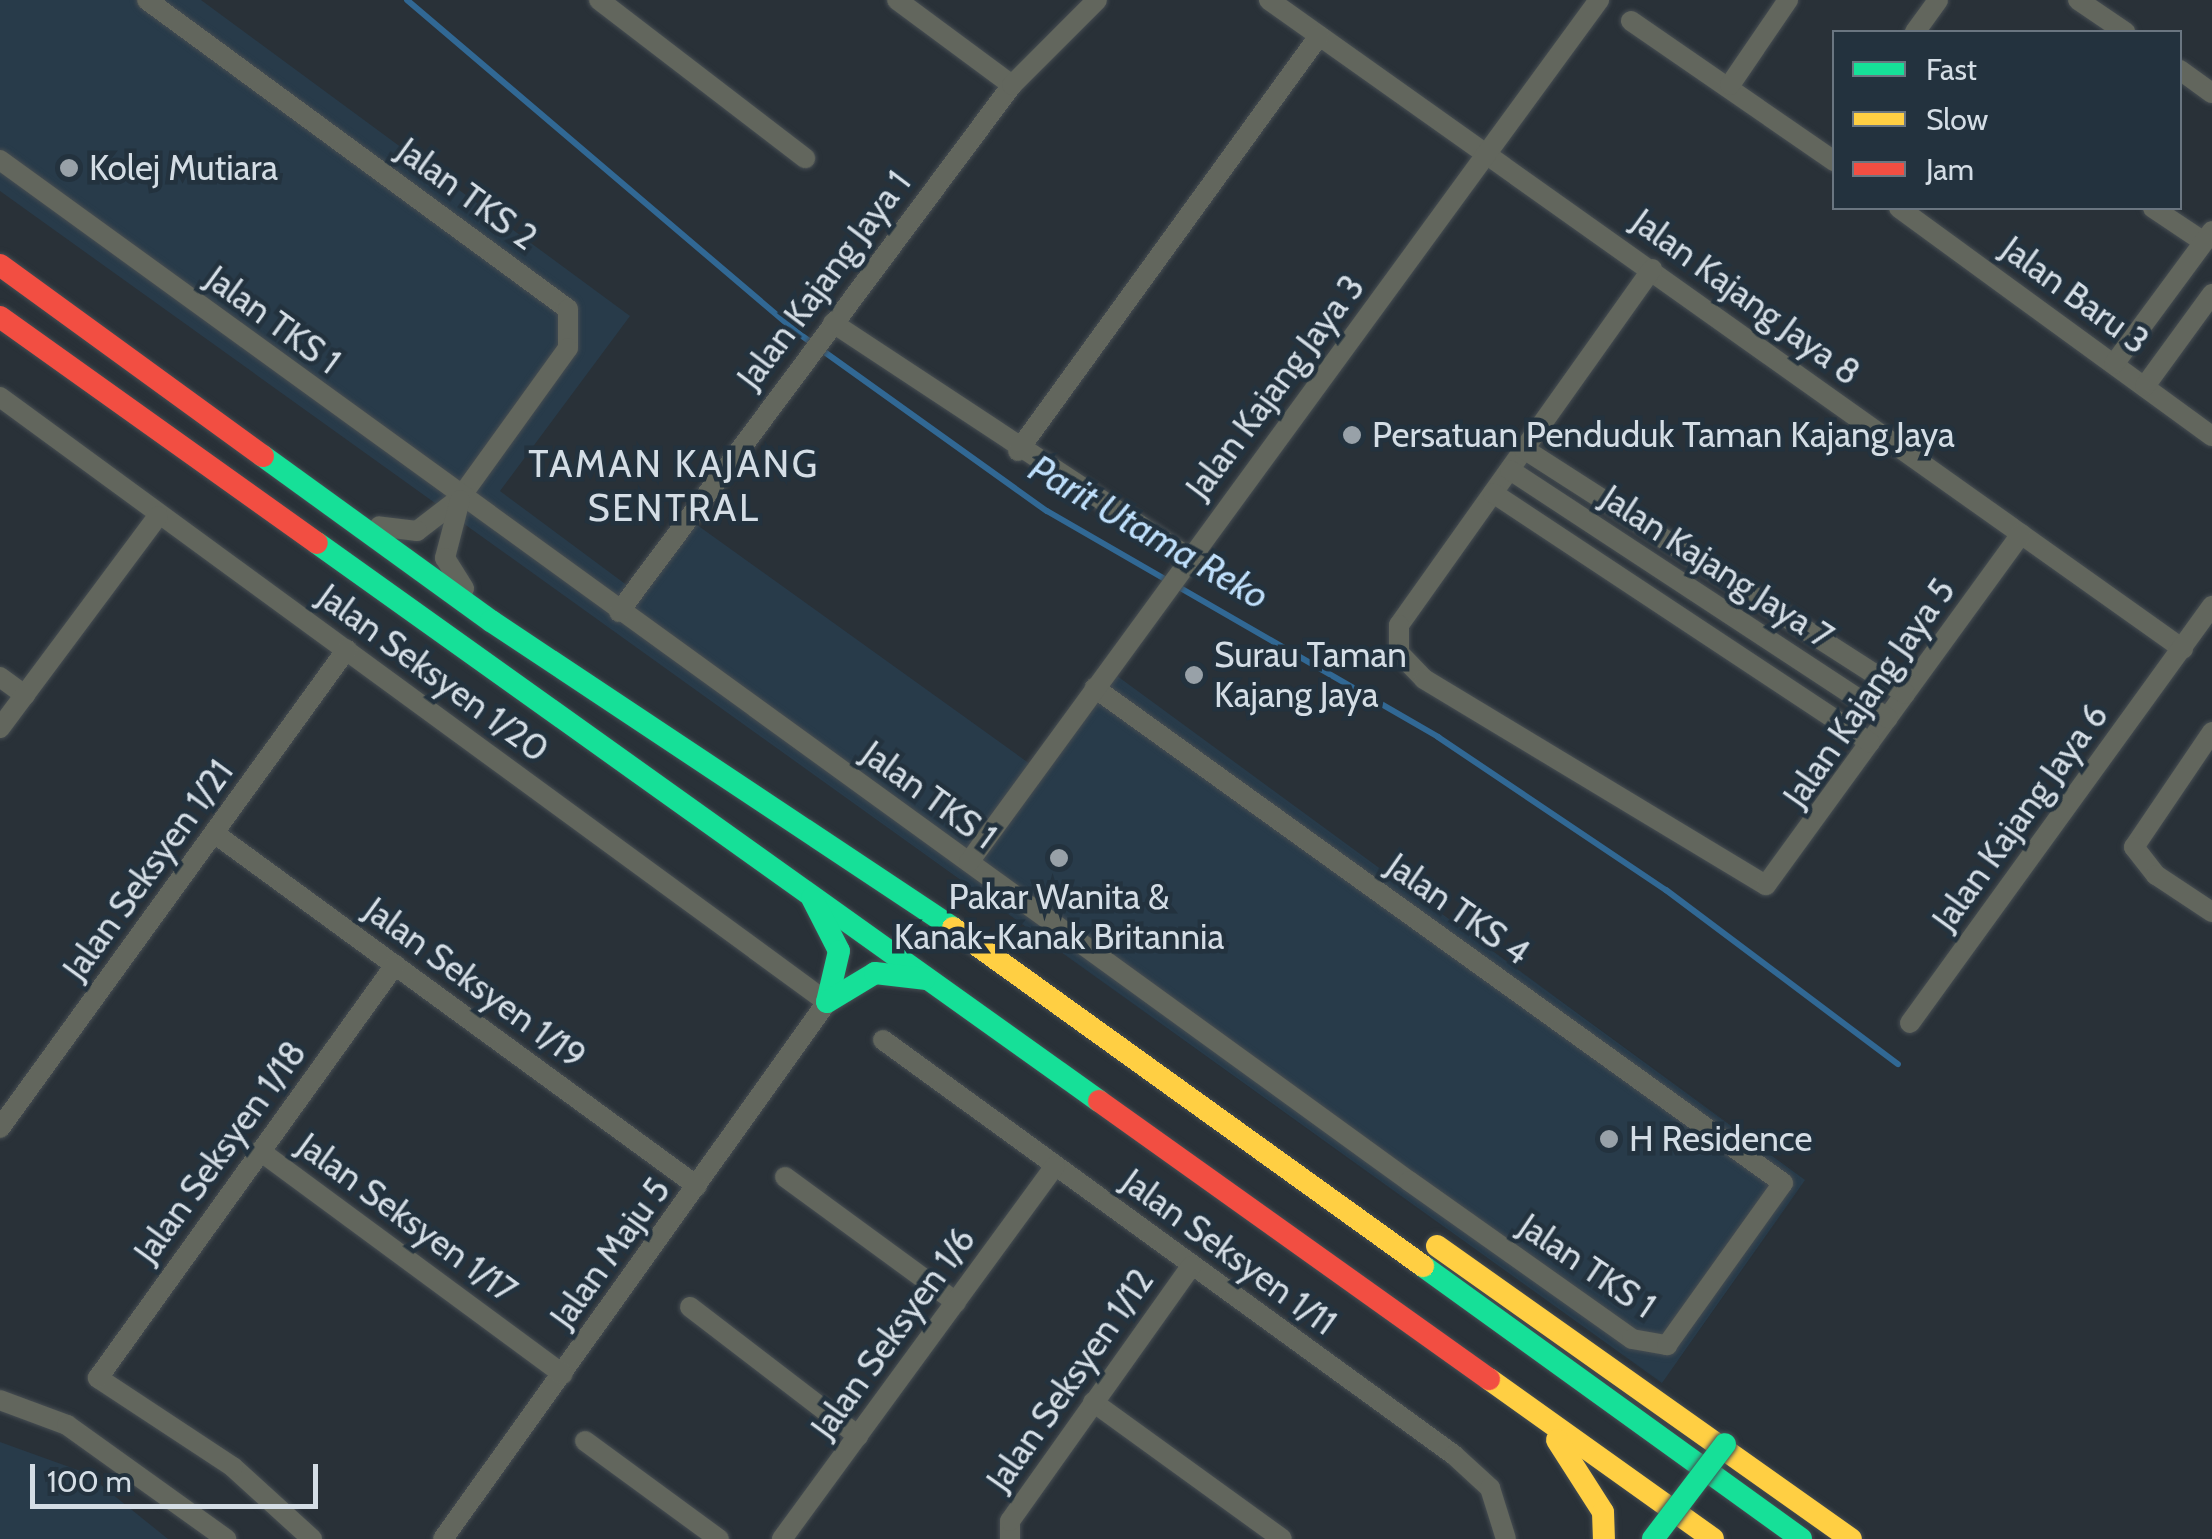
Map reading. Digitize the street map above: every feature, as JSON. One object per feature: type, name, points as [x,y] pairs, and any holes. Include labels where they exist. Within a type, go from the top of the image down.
[{"type":"highway","points":[[0,265],[199,414],[491,621],[1124,1048],[1801,1539]]},
{"type":"highway","points":[[0,317],[1713,1539]]},
{"type":"highway","points":[[810,894],[839,951],[827,1002]]},
{"type":"highway","points":[[827,1002],[876,973],[932,980]]},
{"type":"highway","points":[[1124,1048],[1168,1060],[1725,1444],[1851,1539]]},
{"type":"highway","points":[[1517,1400],[1585,1479],[1603,1512],[1604,1539]]},
{"type":"highway","points":[[1653,1539],[1725,1444]]},
{"type":"highway","points":[[1684,1539],[1745,1459]]},
{"type":"street","name":"Jalan TKS 2","points":[[147,0],[568,309],[568,348],[460,498],[417,531],[388,531],[199,414]]},
{"type":"street","points":[[599,0],[804,158]]},
{"type":"street","points":[[897,0],[1012,85]]},
{"type":"street","name":"Jalan Kajang Jaya 1","points":[[619,612],[1012,85],[1098,0]]},
{"type":"street","name":"Jalan Kajang Jaya 8","points":[[1269,0],[2183,649]]},
{"type":"street","name":"Jalan Kajang Jaya 3","points":[[968,862],[1599,0]]},
{"type":"street","points":[[1730,86],[1788,0]]},
{"type":"street","points":[[1916,30],[1938,0]]},
{"type":"street","points":[[2078,0],[2122,30]]},
{"type":"street","points":[[1631,21],[1832,154]]},
{"type":"street","points":[[1018,451],[1320,36]]},
{"type":"street","points":[[2182,71],[2212,93]]},
{"type":"street","name":"Jalan TKS 1","points":[[0,160],[460,498],[1652,1349],[1667,1345],[1783,1182]]},
{"type":"street","name":"Jalan Baru 3","points":[[1902,210],[2212,436]]},
{"type":"street","points":[[2114,364],[2208,236],[2157,210]]},
{"type":"street","points":[[1652,269],[1493,493],[1870,743]]},
{"type":"street","points":[[2145,386],[2212,294]]},
{"type":"street","points":[[830,326],[1187,560]]},
{"type":"street","name":"Jalan Seksyen 1/20","points":[[0,397],[827,1002]]},
{"type":"street","points":[[1524,449],[1905,694]]},
{"type":"street","name":"Jalan Kajang Jaya 7","points":[[1510,470],[1888,718]]},
{"type":"street","name":"Jalan Kajang Jaya 5","points":[[1493,493],[1399,625],[1399,653],[1440,689],[1766,886],[2020,534]]},
{"type":"street","name":"Jalan TKS 2","points":[[460,498],[445,558],[491,621]]},
{"type":"street","points":[[0,728],[158,516]]},
{"type":"street","name":"Jalan Kajang Jaya 6","points":[[1910,1023],[2212,606]]},
{"type":"street","name":"Jalan Seksyen 1/21","points":[[0,1128],[347,649]]},
{"type":"street","points":[[0,678],[24,695]]},
{"type":"street","name":"Jalan TKS 4","points":[[1095,688],[1783,1182]]},
{"type":"street","points":[[2212,732],[2134,847],[2156,876],[2212,912]]},
{"type":"street","name":"Jalan Seksyen 1/19","points":[[214,833],[698,1186]]},
{"type":"street","name":"Jalan Seksyen 1/18","points":[[312,1539],[233,1468],[98,1378],[395,964]]},
{"type":"street","name":"Jalan Maju 5","points":[[443,1539],[827,1002]]},
{"type":"street","name":"Jalan Seksyen 1/11","points":[[883,1040],[1454,1455],[1490,1488],[1506,1539]]},
{"type":"street","name":"Jalan Seksyen 1/17","points":[[260,1151],[563,1374]]},
{"type":"street","name":"Jalan Seksyen 1/6","points":[[782,1539],[1055,1166]]},
{"type":"street","points":[[785,1177],[956,1302]]},
{"type":"street","name":"Jalan Seksyen 1/12","points":[[1009,1536],[1093,1402],[1191,1266]]},
{"type":"street","points":[[690,1307],[858,1436]]},
{"type":"street","points":[[0,1400],[67,1425],[226,1539]]},
{"type":"street","points":[[1093,1402],[1282,1539]]},
{"type":"street","points":[[585,1440],[719,1539]]},
{"type":"shaded area","points":[[0,0],[201,0],[630,316],[500,491],[632,589],[686,517],[1037,769],[1109,670],[1805,1180],[1662,1383],[0,191]]},
{"type":"shaded area","points":[[0,1442],[86,1473],[168,1539],[0,1539]]},
{"type":"waterway","name":"Parit Utama Reko","points":[[407,0],[798,333],[1047,511],[1438,737],[1666,890],[1898,1064]]},
{"type":"traffic: fast","points":[[263,456],[491,621],[953,928]]},
{"type":"traffic: fast","points":[[317,543],[1099,1101]]},
{"type":"traffic: fast","points":[[812,898],[839,951],[827,1002]]},
{"type":"traffic: fast","points":[[827,1002],[875,973],[925,979]]},
{"type":"traffic: fast","points":[[1423,1266],[1801,1539]]},
{"type":"traffic: fast","points":[[1653,1539],[1725,1444]]},
{"type":"traffic: slow","points":[[953,928],[1423,1266]]},
{"type":"traffic: slow","points":[[1437,1246],[1851,1539]]},
{"type":"traffic: slow","points":[[1489,1379],[1713,1539]]},
{"type":"traffic: slow","points":[[1557,1440],[1603,1512],[1604,1539]]},
{"type":"traffic: jam","points":[[0,265],[263,456]]},
{"type":"traffic: jam","points":[[0,317],[317,543]]},
{"type":"traffic: jam","points":[[1099,1101],[1489,1379]]},
{"type":"place","name":"Kolej Mutiara","points":[[69,168]]},
{"type":"place","name":"Persatuan Penduduk Taman Kajang Jaya","points":[[1352,435]]},
{"type":"place","name":"Surau Taman Kajang Jaya","points":[[1194,675]]},
{"type":"place","name":"Pakar Wanita & Kanak-Kanak Britannia","points":[[1059,858]]},
{"type":"place","name":"H Residence","points":[[1609,1139]]},
{"type":"district","name":"TAMAN KAJANG SENTRAL","points":[[674,486]]}]
